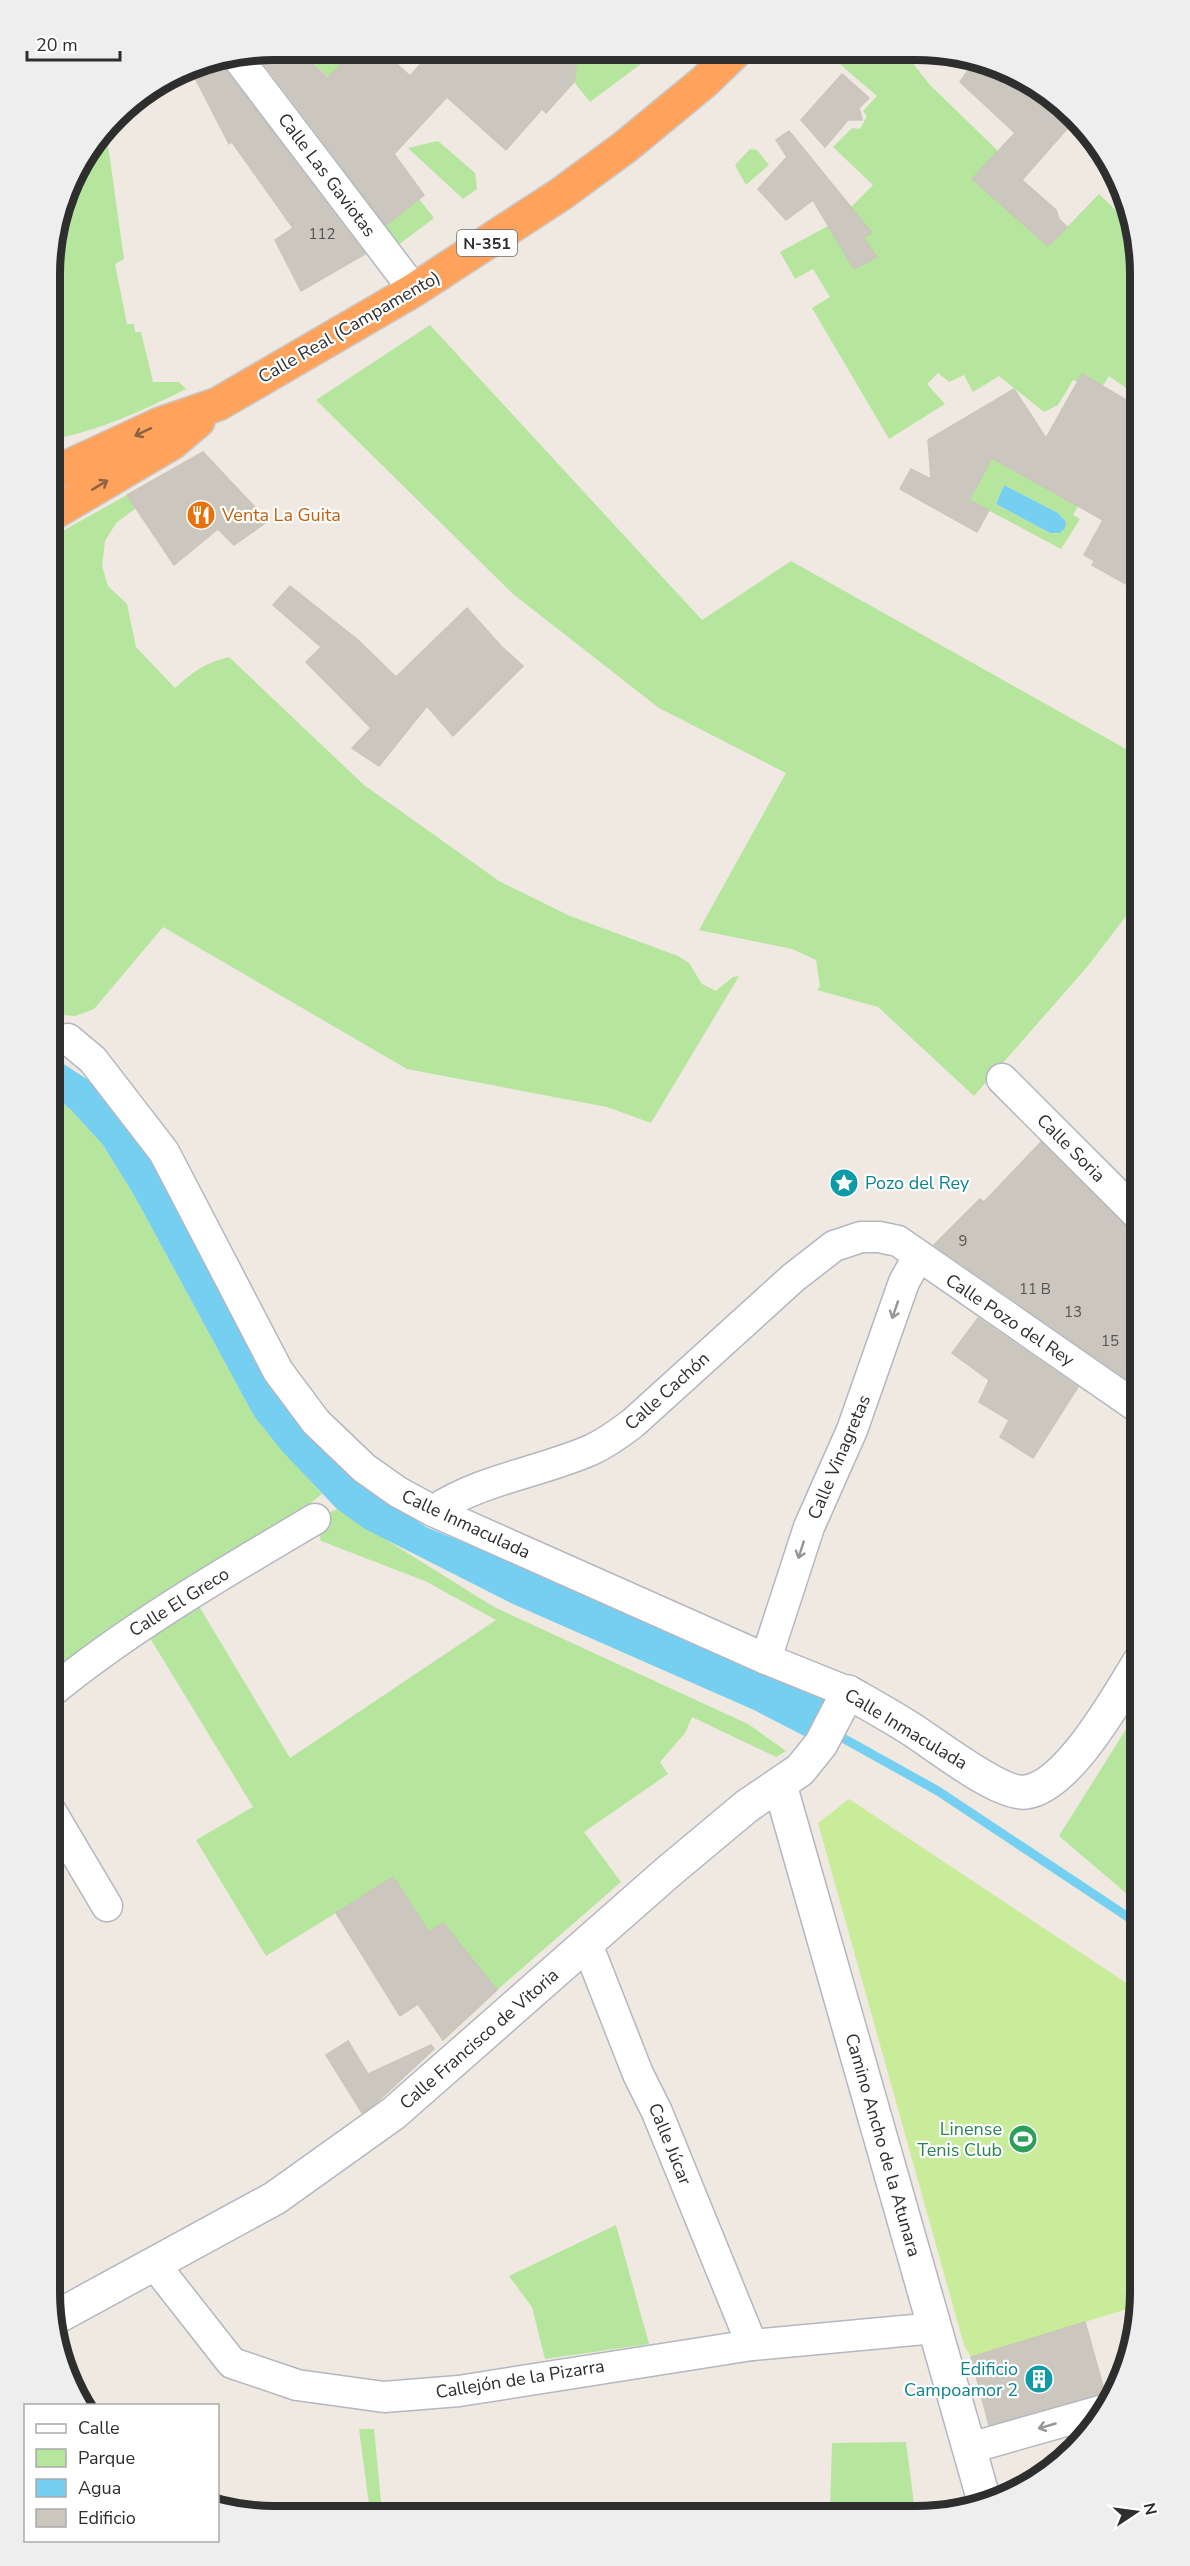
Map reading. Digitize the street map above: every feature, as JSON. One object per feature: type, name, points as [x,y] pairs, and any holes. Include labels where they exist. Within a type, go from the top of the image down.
[{"type":"highway","name":"Calle Real (Campamento)","points":[[60,470],[160,424],[218,404],[414,290],[551,200],[626,147],[727,60]]},
{"type":"highway","name":"N-351","points":[[60,509],[172,443],[218,404]]},
{"type":"street","name":"Calle Las Gaviotas","points":[[241,63],[414,290]]},
{"type":"street","name":"Calle Inmaculada","points":[[68,1039],[93,1060],[164,1152],[278,1371],[316,1422],[364,1468],[398,1492],[433,1511],[846,1697],[909,1728],[987,1780],[1010,1791],[1028,1792],[1042,1787],[1075,1756],[1094,1735],[1130,1677]]},
{"type":"street","name":"Calle Soria","points":[[1002,1079],[1130,1207]]},
{"type":"street","name":"Calle Cachón","points":[[433,1511],[476,1487],[567,1459],[612,1439],[633,1423],[794,1277],[834,1246],[861,1237],[879,1237]]},
{"type":"street","name":"Calle Pozo del Rey","points":[[879,1237],[898,1241],[918,1257],[1130,1401]]},
{"type":"street","name":"Calle Vinagretas","points":[[766,1659],[809,1527],[852,1430],[904,1282],[918,1257]]},
{"type":"street","name":"Calle El Greco","points":[[60,1685],[96,1655],[193,1592],[315,1519]]},
{"type":"street","name":"Calle Francisco de Vitoria","points":[[61,2315],[275,2198],[353,2144],[425,2088],[747,1806],[800,1770],[821,1744],[846,1697]]},
{"type":"street","name":"Camino Ancho de la Atunara","points":[[780,1785],[984,2495]]},
{"type":"street","points":[[60,1827],[106,1906]]},
{"type":"street","name":"Calle Júcar","points":[[587,1944],[638,2074],[657,2112],[752,2345]]},
{"type":"street","name":"Callejón de la Pizarra","points":[[155,2265],[232,2363],[297,2385],[384,2397],[459,2391],[752,2345],[935,2328]]},
{"type":"street","points":[[970,2448],[1092,2413]]},
{"type":"green space","points":[[309,60],[345,60],[334,72],[338,85]]},
{"type":"green space","points":[[577,60],[646,60],[590,102],[574,82]]},
{"type":"green space","points":[[835,60],[910,60],[929,84],[998,151],[973,179],[1067,227],[1099,194],[1122,217],[1130,260],[1130,391],[1109,376],[1102,387],[1083,374],[1077,382],[1073,380],[1058,405],[1044,412],[999,376],[973,392],[964,375],[949,382],[938,373],[927,384],[945,404],[889,439],[812,308],[830,297],[813,269],[795,279],[780,252],[828,226],[854,269],[877,257],[863,237],[872,233],[851,207],[873,185],[833,147],[852,128],[860,129],[867,116],[863,111],[877,96]]},
{"type":"green space","points":[[107,140],[124,259],[115,264],[127,324],[134,324],[135,332],[141,332],[153,382],[179,382],[186,389],[102,426],[60,438],[60,260],[67,219],[76,192],[96,155]]},
{"type":"green space","points":[[438,141],[475,173],[477,189],[463,199],[408,148]]},
{"type":"green space","points":[[352,145],[393,219],[419,199],[434,218],[397,246],[333,161]]},
{"type":"green space","points":[[750,149],[757,150],[769,165],[746,185],[735,165]]},
{"type":"green space","points":[[430,325],[702,620],[791,561],[1130,751],[1130,911],[1087,967],[974,1096],[878,1007],[817,990],[820,986],[816,960],[792,949],[699,930],[786,773],[659,708],[513,594],[316,400]]},
{"type":"green space","points":[[992,458],[1078,506],[1073,515],[1080,519],[1061,549],[969,500]],"holes":[[[1004,485],[1058,513],[1066,522],[1056,534],[996,504]]]},
{"type":"green space","points":[[127,495],[136,508],[116,523],[105,541],[102,566],[108,586],[127,604],[136,647],[175,688],[199,669],[229,657],[364,785],[499,881],[570,916],[678,956],[689,963],[702,984],[716,991],[733,977],[739,976],[651,1123],[607,1107],[407,1069],[163,927],[94,1009],[75,1016],[60,1015],[60,532]]},
{"type":"green space","points":[[60,1101],[103,1145],[135,1197],[254,1416],[322,1494],[298,1513],[60,1671]]},
{"type":"green space","points":[[337,1509],[494,1607],[748,1724],[786,1751],[776,1757],[692,1717],[685,1733],[660,1762],[668,1774],[584,1832],[621,1882],[497,1990],[443,1924],[429,1932],[393,1878],[266,1956],[196,1840],[253,1807],[150,1638],[199,1606],[290,1758],[496,1620],[425,1581],[321,1541],[315,1519]]},
{"type":"green space","points":[[1130,1723],[1130,1896],[1059,1836]]},
{"type":"green space","name":"Linense Tenis Club","points":[[849,1799],[1130,1985],[1130,2308],[971,2357],[964,2345],[818,1823]]},
{"type":"green space","points":[[616,2225],[649,2344],[545,2359],[532,2307],[509,2276]]},
{"type":"green space","points":[[359,2429],[374,2429],[381,2506],[369,2506]]},
{"type":"green space","points":[[906,2442],[914,2504],[830,2506],[832,2443]]},
{"type":"water","points":[[1004,485],[1058,513],[1066,522],[1065,528],[1060,533],[1050,533],[996,504]]},
{"type":"water","points":[[60,1062],[102,1089],[127,1118],[192,1228],[386,1500],[426,1527],[589,1593],[834,1698],[814,1741],[754,1710],[513,1604],[365,1529],[337,1509],[283,1452],[254,1416],[135,1197],[103,1145],[60,1101]]},
{"type":"building","points":[[261,60],[308,60],[328,78],[345,60],[393,60],[410,76],[424,60],[474,60],[480,65],[485,60],[577,60],[574,82],[546,113],[542,109],[506,150],[447,97],[394,154],[424,195],[386,225]]},
{"type":"building","points":[[225,66],[226,71],[365,254],[301,291],[275,240],[293,228],[232,142],[229,144],[194,75]]},
{"type":"building","points":[[971,67],[998,76],[1035,96],[1070,126],[1022,180],[1056,210],[1059,219],[1067,227],[1048,246],[972,179],[1015,133],[960,82]]},
{"type":"building","points":[[842,74],[869,98],[859,108],[862,120],[848,120],[825,147],[801,120]]},
{"type":"building","points":[[789,131],[872,233],[863,237],[877,257],[854,269],[813,200],[786,220],[758,189],[787,157],[776,140]]},
{"type":"building","points":[[1082,374],[1130,402],[1130,586],[1092,565],[1095,561],[1084,555],[1103,520],[992,458],[969,500],[989,510],[977,532],[900,489],[911,469],[931,479],[928,440],[1014,389],[1046,438]]},
{"type":"building","name":"Venta La Guita","points":[[203,452],[268,521],[234,545],[218,529],[174,565],[127,495]]},
{"type":"building","points":[[290,586],[358,640],[396,677],[467,608],[501,646],[523,666],[453,736],[427,706],[379,766],[352,748],[371,728],[306,662],[321,647],[273,605]]},
{"type":"building","points":[[1041,1142],[1130,1230],[1130,1381],[934,1245],[980,1199],[984,1202]]},
{"type":"building","points":[[978,1318],[1078,1387],[1033,1458],[1000,1437],[1009,1420],[979,1402],[989,1380],[952,1353]]},
{"type":"building","points":[[393,1877],[429,1932],[443,1923],[497,1990],[443,2040],[418,2004],[400,2016],[336,1913]]},
{"type":"building","points":[[348,2041],[368,2074],[431,2045],[434,2049],[362,2113],[326,2055]]},
{"type":"building","name":"Edificio Campoamor 2","points":[[1085,2322],[1105,2392],[989,2425],[971,2357]]},
{"type":"waterway","points":[[832,1732],[938,1791],[1130,1918]]},
{"type":"place","name":"Venta La Guita","points":[[201,515]]},
{"type":"place","name":"Pozo del Rey","points":[[844,1183]]},
{"type":"place","name":"Linense Tenis Club","points":[[1023,2139]]},
{"type":"place","name":"Edificio Campoamor 2","points":[[1039,2379]]}]
